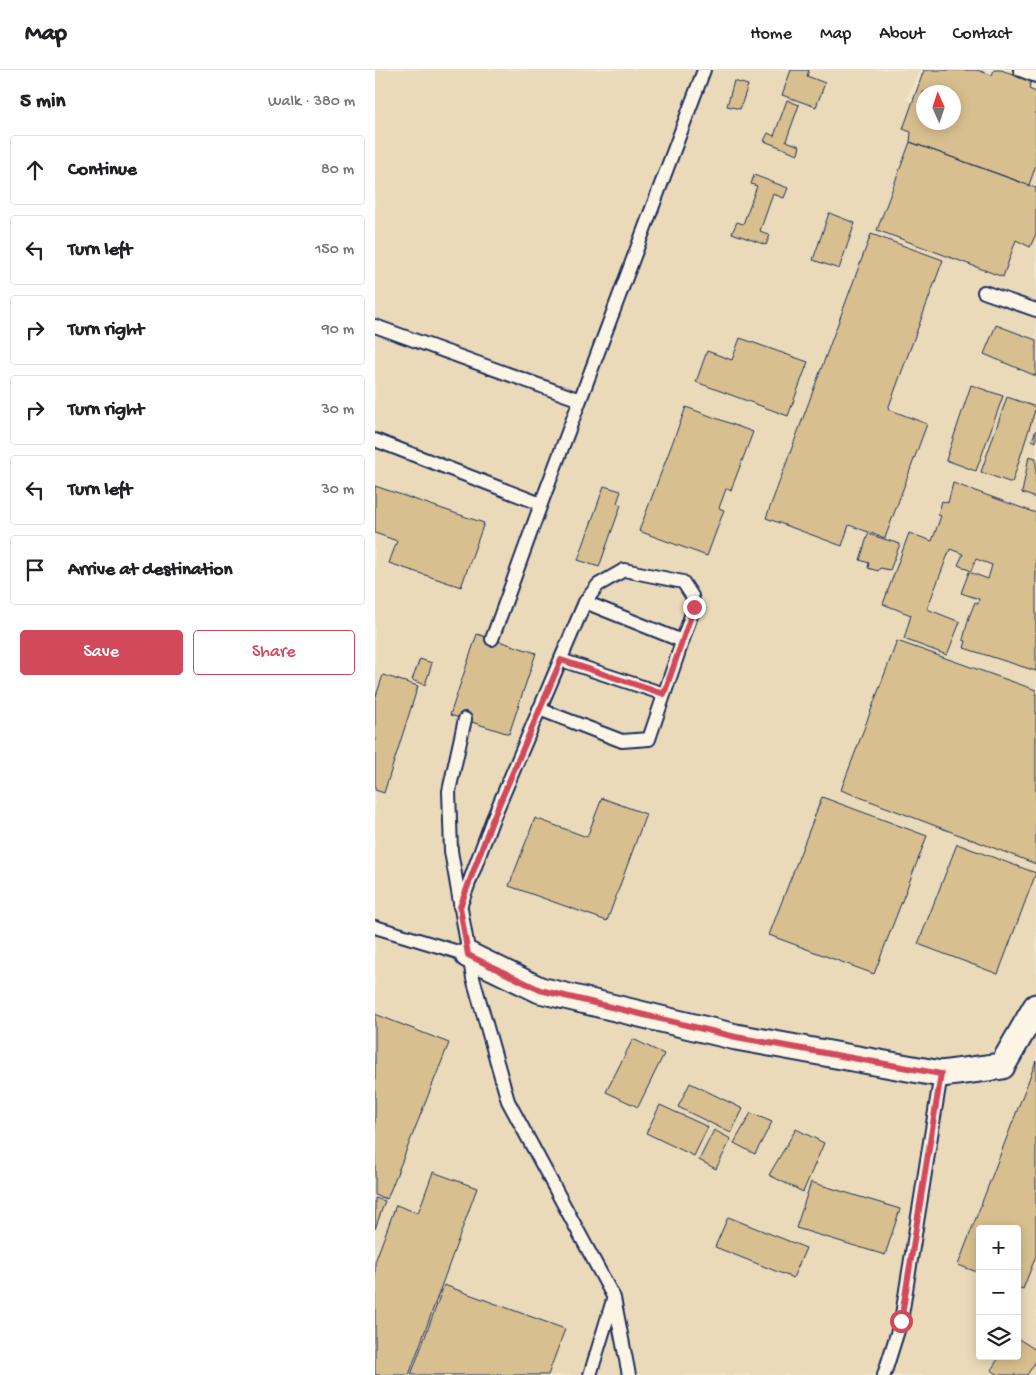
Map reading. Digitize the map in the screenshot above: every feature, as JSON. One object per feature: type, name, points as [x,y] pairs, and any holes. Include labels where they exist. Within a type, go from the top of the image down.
[{"type":"street","points":[[468,955],[540,990],[736,1037],[941,1074],[1002,1066],[1036,1007]]},
{"type":"lane","points":[[492,640],[704,70]]},
{"type":"lane","points":[[1020,70],[1036,76]]},
{"type":"lane","points":[[984,292],[1036,310]]},
{"type":"lane","points":[[375,326],[580,400]]},
{"type":"lane","points":[[375,440],[541,504]]},
{"type":"lane","points":[[460,907],[492,821],[539,709],[561,660],[585,602],[598,585],[624,570],[683,582],[692,596],[694,607],[649,739],[622,741],[539,709]]},
{"type":"lane","points":[[585,602],[683,641]]},
{"type":"lane","points":[[561,660],[664,694]]},
{"type":"lane","points":[[465,719],[449,791],[451,851],[468,955],[509,1101],[614,1298],[629,1375]]},
{"type":"lane","points":[[375,927],[468,955]]},
{"type":"lane","points":[[883,1375],[901,1321],[941,1074]]},
{"type":"lane","points":[[590,1375],[614,1298]]},
{"type":"shaded area","points":[[375,70],[919,70],[906,100],[916,103],[916,130],[961,129],[1036,142],[1036,1375],[375,1375]]},
{"type":"building","points":[[791,70],[809,70],[807,76],[825,83],[816,107],[782,95]]},
{"type":"building","points":[[924,70],[977,70],[992,75],[994,70],[1001,70],[1031,80],[1029,89],[1036,92],[1036,165],[1029,185],[910,142],[911,132],[903,129],[916,92],[916,130],[961,130],[961,85],[919,85]]},
{"type":"building","points":[[734,81],[748,85],[740,109],[727,106]]},
{"type":"building","points":[[787,100],[799,105],[786,141],[800,146],[798,154],[764,141],[768,133],[774,136]]},
{"type":"building","points":[[910,142],[1036,188],[1036,234],[1030,247],[1016,240],[1003,277],[877,230]]},
{"type":"building","points":[[754,175],[788,188],[784,198],[773,194],[760,231],[770,235],[766,245],[732,233],[737,222],[743,224],[757,186],[751,184]]},
{"type":"building","points":[[829,213],[855,223],[839,269],[813,260]]},
{"type":"building","points":[[871,234],[943,260],[888,409],[927,424],[885,538],[849,525],[842,546],[766,518]]},
{"type":"building","points":[[996,325],[1036,340],[1036,376],[984,354]]},
{"type":"building","points":[[740,338],[808,362],[788,416],[696,382],[707,351],[732,360]]},
{"type":"building","points":[[971,385],[1003,396],[976,471],[946,460]]},
{"type":"building","points":[[1007,397],[1036,407],[1012,483],[981,472]]},
{"type":"building","points":[[686,407],[753,432],[731,490],[726,489],[719,508],[724,510],[707,556],[639,531]]},
{"type":"building","points":[[1036,430],[1036,442],[1032,440]]},
{"type":"building","points":[[1029,456],[1036,458],[1036,498],[1022,493]]},
{"type":"building","points":[[953,483],[1036,513],[1036,671],[964,648],[966,641],[963,640],[969,617],[975,602],[978,604],[979,599],[961,593],[969,572],[988,579],[992,565],[976,559],[971,571],[958,565],[963,554],[950,549],[927,609],[960,622],[947,655],[904,639],[911,615],[883,604],[909,533],[932,541],[941,516],[938,515],[942,501],[948,503]]},
{"type":"building","points":[[375,486],[484,523],[461,587],[389,563],[397,541],[375,533]]},
{"type":"building","points":[[604,486],[621,491],[617,503],[621,505],[599,567],[578,560]]},
{"type":"building","points":[[868,534],[900,544],[890,570],[880,568],[878,571],[868,568],[869,563],[860,560]]},
{"type":"building","points":[[477,634],[536,653],[509,734],[450,715]]},
{"type":"building","points":[[897,641],[1036,690],[1036,864],[841,790]]},
{"type":"building","points":[[420,659],[432,663],[425,685],[412,680]]},
{"type":"building","points":[[383,675],[418,686],[384,793],[375,790],[375,699]]},
{"type":"building","points":[[822,797],[927,836],[874,974],[769,935]]},
{"type":"building","points":[[602,798],[646,814],[607,921],[509,886],[535,818],[587,837]]},
{"type":"building","points":[[957,844],[1036,873],[998,974],[918,944]]},
{"type":"building","points":[[375,1014],[449,1043],[387,1199],[375,1195]]},
{"type":"building","points":[[633,1039],[664,1054],[638,1107],[606,1092]]},
{"type":"building","points":[[1036,1061],[1036,1256],[1023,1289],[1021,1288],[1021,1225],[976,1225],[976,1272],[958,1265]]},
{"type":"building","points":[[690,1083],[743,1109],[731,1133],[678,1107]]},
{"type":"building","points":[[660,1105],[708,1127],[694,1156],[646,1133]]},
{"type":"building","points":[[751,1113],[772,1122],[755,1154],[734,1143]]},
{"type":"building","points":[[796,1129],[824,1143],[803,1192],[769,1175]]},
{"type":"building","points":[[714,1130],[731,1139],[716,1169],[699,1160]]},
{"type":"building","points":[[433,1172],[477,1188],[409,1375],[375,1375],[375,1262],[396,1205],[418,1213]]},
{"type":"building","points":[[811,1182],[900,1209],[885,1255],[796,1228]]},
{"type":"building","points":[[375,1198],[385,1201],[375,1229]]},
{"type":"building","points":[[728,1217],[806,1248],[793,1278],[715,1247]]},
{"type":"building","points":[[444,1285],[565,1329],[548,1375],[411,1375]]},
{"type":"building","points":[[1021,1341],[1036,1350],[1036,1361],[1027,1375],[999,1375],[991,1370],[997,1360],[1021,1360]]},
{"type":"route","points":[[694,607],[664,694],[561,660],[492,821],[460,907],[468,955],[540,990],[736,1037],[941,1074],[901,1321]]}]
